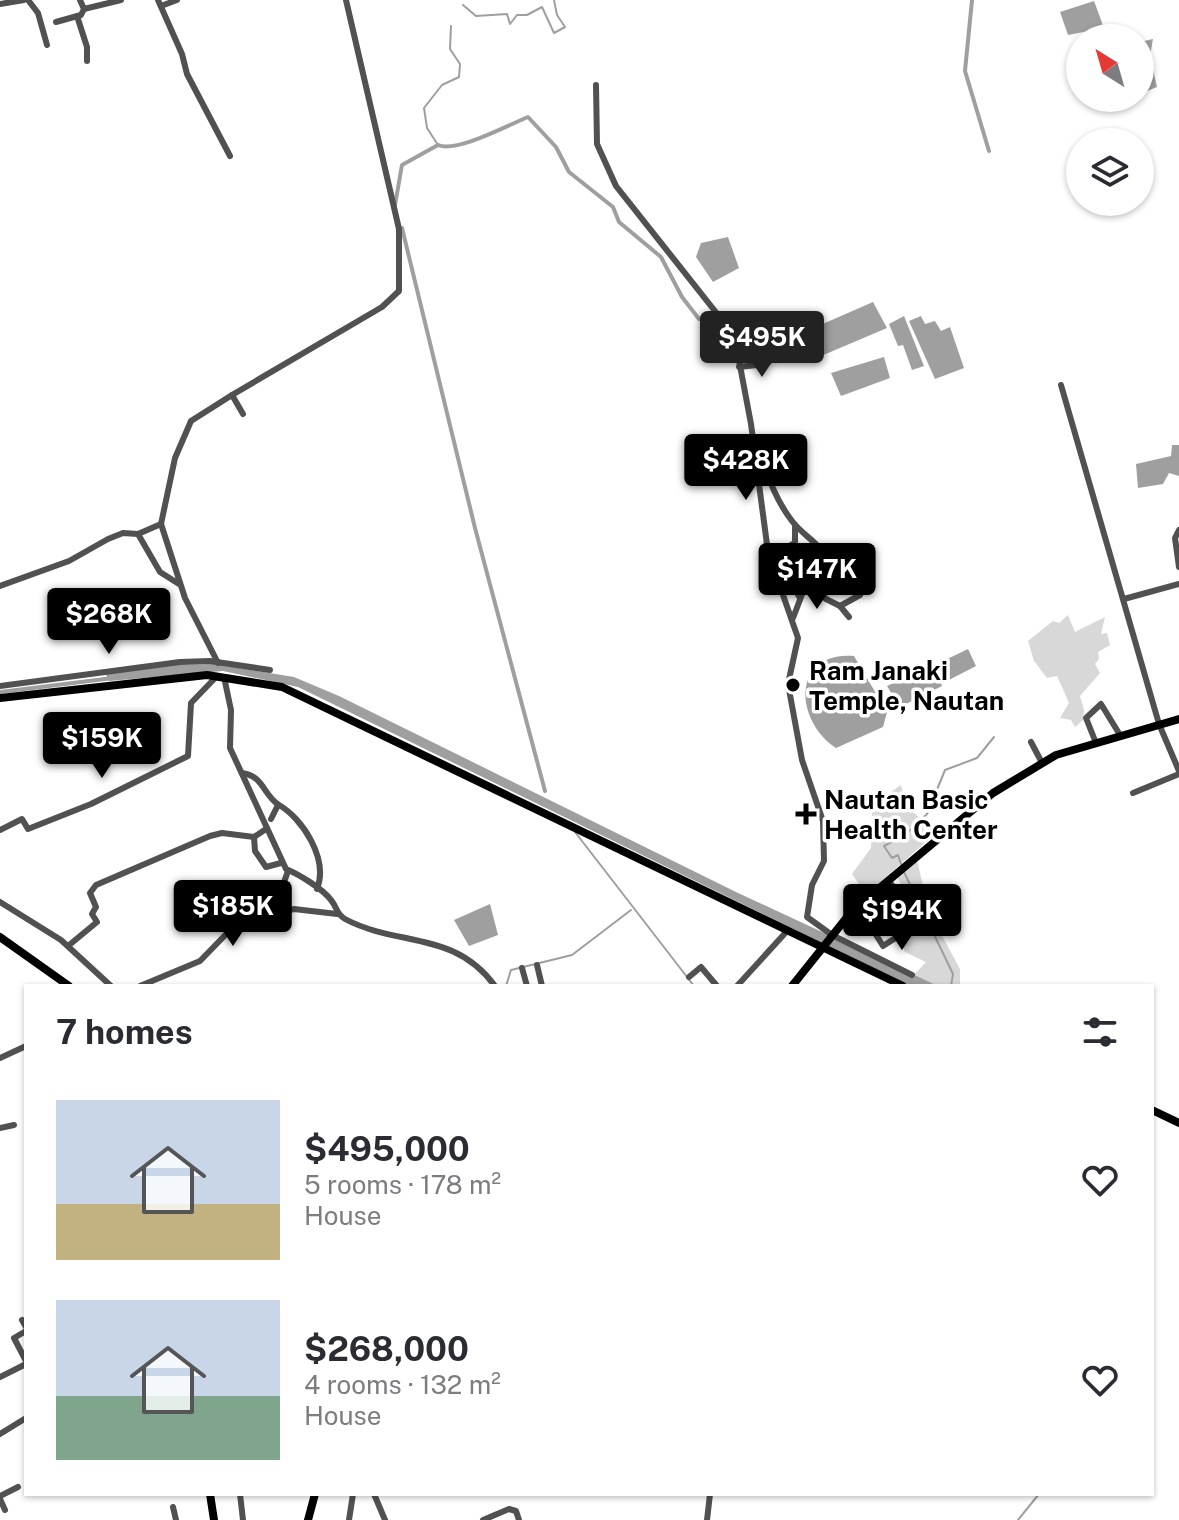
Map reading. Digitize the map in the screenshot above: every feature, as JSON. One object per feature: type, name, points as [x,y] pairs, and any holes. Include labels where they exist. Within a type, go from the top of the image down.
[{"type":"main road","points":[[0,698],[169,677],[220,676],[282,687],[313,699],[788,930],[824,944],[899,984]]},
{"type":"main road","points":[[794,984],[858,906],[968,811],[1041,761],[1179,719]]},
{"type":"main road","points":[[0,937],[66,984]]},
{"type":"main road","points":[[1154,1111],[1179,1123]]},
{"type":"main road","points":[[210,1496],[214,1520]]},
{"type":"main road","points":[[308,1520],[314,1496]]},
{"type":"street","points":[[0,1],[26,0],[38,13],[47,45]]},
{"type":"street","points":[[80,0],[84,9]]},
{"type":"street","points":[[56,22],[77,16],[84,9],[121,0]]},
{"type":"street","points":[[177,0],[159,3],[187,74],[230,156]]},
{"type":"street","points":[[218,663],[179,584],[161,524],[175,458],[191,421],[382,307],[399,291],[399,229],[346,0]]},
{"type":"street","points":[[77,16],[87,47],[87,61]]},
{"type":"street","points":[[166,19],[177,18]]},
{"type":"street","points":[[596,85],[597,144],[616,186],[731,333],[757,451],[771,486],[795,525],[824,551],[828,568],[811,578]]},
{"type":"street","points":[[739,367],[766,364],[771,360]]},
{"type":"street","points":[[1061,385],[1159,724],[1179,773],[1133,793]]},
{"type":"street","points":[[232,395],[243,414]]},
{"type":"street","points":[[757,451],[794,438]]},
{"type":"street","points":[[757,451],[755,461],[768,552],[781,599],[793,618],[798,644],[788,684],[802,760],[819,805],[825,845],[824,861],[812,885],[807,917],[832,935],[912,975]]},
{"type":"street","points":[[738,466],[755,461]]},
{"type":"street","points":[[0,586],[69,561],[123,533],[138,534],[161,524]]},
{"type":"street","points":[[795,525],[795,543],[791,545],[802,570],[826,599],[840,606],[849,617]]},
{"type":"street","points":[[1179,530],[1175,538],[1179,567]]},
{"type":"street","points":[[138,534],[160,572],[179,584]]},
{"type":"street","points":[[793,618],[817,563],[812,549]]},
{"type":"street","points":[[787,575],[800,598]]},
{"type":"street","points":[[1124,599],[1179,584]]},
{"type":"street","points":[[840,606],[860,595]]},
{"type":"street","points":[[0,686],[180,662],[270,670]]},
{"type":"street","points":[[0,830],[22,819],[28,829],[91,804],[188,756],[191,703],[220,676],[231,710],[230,748],[281,863],[332,900],[337,914]]},
{"type":"street","points":[[1096,743],[1086,718],[1101,704],[1120,735]]},
{"type":"street","points":[[1031,742],[1041,761]]},
{"type":"street","points":[[242,773],[258,779],[278,805]]},
{"type":"street","points":[[271,819],[278,805]]},
{"type":"street","points":[[278,805],[285,805],[298,817],[311,842],[320,876],[317,889]]},
{"type":"street","points":[[68,946],[97,922],[92,914],[96,907],[90,893],[96,885],[210,836],[222,833],[254,837],[266,829]]},
{"type":"street","points":[[254,837],[255,851],[266,867],[281,863]]},
{"type":"street","points":[[265,891],[283,885],[288,871]]},
{"type":"street","points":[[883,916],[903,899],[892,877]]},
{"type":"street","points":[[246,885],[263,884],[275,915],[294,909],[337,914],[369,930],[438,944],[482,970],[493,984]]},
{"type":"street","points":[[868,897],[897,937],[870,954]]},
{"type":"street","points":[[0,902],[68,946],[109,984]]},
{"type":"street","points":[[145,984],[200,961],[235,925],[236,916],[268,903]]},
{"type":"street","points":[[858,906],[883,946]]},
{"type":"street","points":[[739,984],[788,930]]},
{"type":"street","points":[[537,965],[542,984]]},
{"type":"street","points":[[689,977],[701,967],[715,984]]},
{"type":"street","points":[[522,968],[526,984]]},
{"type":"street","points":[[0,1058],[24,1046]]},
{"type":"street","points":[[0,1128],[14,1125]]},
{"type":"street","points":[[24,1327],[14,1338],[24,1359]]},
{"type":"street","points":[[0,1377],[24,1364]]},
{"type":"street","points":[[0,1434],[24,1419]]},
{"type":"street","points":[[5,1510],[0,1498],[18,1487]]},
{"type":"street","points":[[240,1496],[243,1520]]},
{"type":"street","points":[[349,1520],[353,1496]]},
{"type":"street","points":[[375,1496],[385,1520]]},
{"type":"street","points":[[707,1520],[710,1496]]},
{"type":"street","points":[[173,1507],[176,1520]]},
{"type":"street","points":[[483,1520],[509,1509],[516,1511],[519,1520]]},
{"type":"shaded area","points":[[1094,1],[1103,24],[1066,24],[1066,29],[1060,12]]},
{"type":"shaded area","points":[[728,237],[739,268],[713,282],[696,257],[701,243]]},
{"type":"shaded area","points":[[873,302],[887,328],[814,359],[802,333]]},
{"type":"shaded area","points":[[904,316],[924,366],[912,370],[903,345],[898,346],[889,324]]},
{"type":"shaded area","points":[[921,316],[925,324],[935,321],[941,331],[950,327],[964,368],[935,379],[909,321]]},
{"type":"shaded area","points":[[884,357],[890,378],[841,396],[831,373]]},
{"type":"shaded area","points":[[1172,445],[1179,445],[1179,476],[1169,473],[1163,484],[1138,488],[1136,464],[1171,456]]},
{"type":"shaded area","points":[[1068,615],[1075,632],[1105,617],[1101,634],[1107,633],[1110,645],[1098,652],[1099,659],[1095,664],[1100,673],[1080,696],[1083,720],[1075,727],[1071,720],[1060,718],[1069,703],[1057,676],[1047,678],[1034,661],[1028,641],[1053,621],[1059,623]]},
{"type":"shaded area","points":[[968,649],[976,666],[945,682],[937,664]]},
{"type":"shaded area","points":[[854,656],[887,712],[883,727],[836,748],[812,722],[806,690],[810,676],[819,664],[833,657]]},
{"type":"shaded area","points":[[214,664],[294,677],[339,696],[736,892],[934,984],[907,984],[298,687],[223,671],[109,681],[105,673],[164,665]]},
{"type":"shaded area","points":[[931,665],[936,666],[942,686],[900,707],[887,686]]},
{"type":"shaded area","points":[[901,785],[905,802],[934,835],[861,899],[861,887],[852,874],[871,848],[872,805]]},
{"type":"shaded area","points":[[917,860],[929,912],[960,969],[960,984],[933,984],[913,976],[926,962],[905,952],[894,926],[902,920],[895,910],[905,902],[906,893],[897,877]]},
{"type":"shaded area","points":[[490,904],[498,935],[469,946],[454,920]]},
{"type":"waterway","points":[[463,5],[476,16],[507,14],[510,24],[517,15],[527,15],[542,7],[554,33],[565,27],[557,15],[554,0]]},
{"type":"waterway","points":[[972,0],[965,71],[989,151]]},
{"type":"waterway","points":[[438,145],[427,128],[424,108],[442,85],[459,77],[460,64],[450,49],[451,26]]},
{"type":"waterway","points":[[395,205],[402,165],[438,145],[470,142],[528,117],[556,147],[569,172],[613,207],[619,222],[661,257],[682,297],[699,319]]},
{"type":"waterway","points":[[402,228],[475,528],[545,791]]},
{"type":"waterway","points":[[0,692],[113,678]]},
{"type":"waterway","points":[[901,864],[898,855],[892,858],[884,846],[906,834],[927,814],[945,770],[977,758],[994,737]]},
{"type":"waterway","points":[[575,832],[692,984]]},
{"type":"waterway","points":[[903,870],[953,974],[951,984]]},
{"type":"waterway","points":[[507,984],[511,970],[572,955],[631,910]]},
{"type":"waterway","points":[[1018,1520],[1037,1496]]},
{"type":"place","name":"Ram Janaki Temple, Nautan","points":[[793,685]]},
{"type":"place","name":"Nautan Basic Health Center","points":[[806,814]]}]
